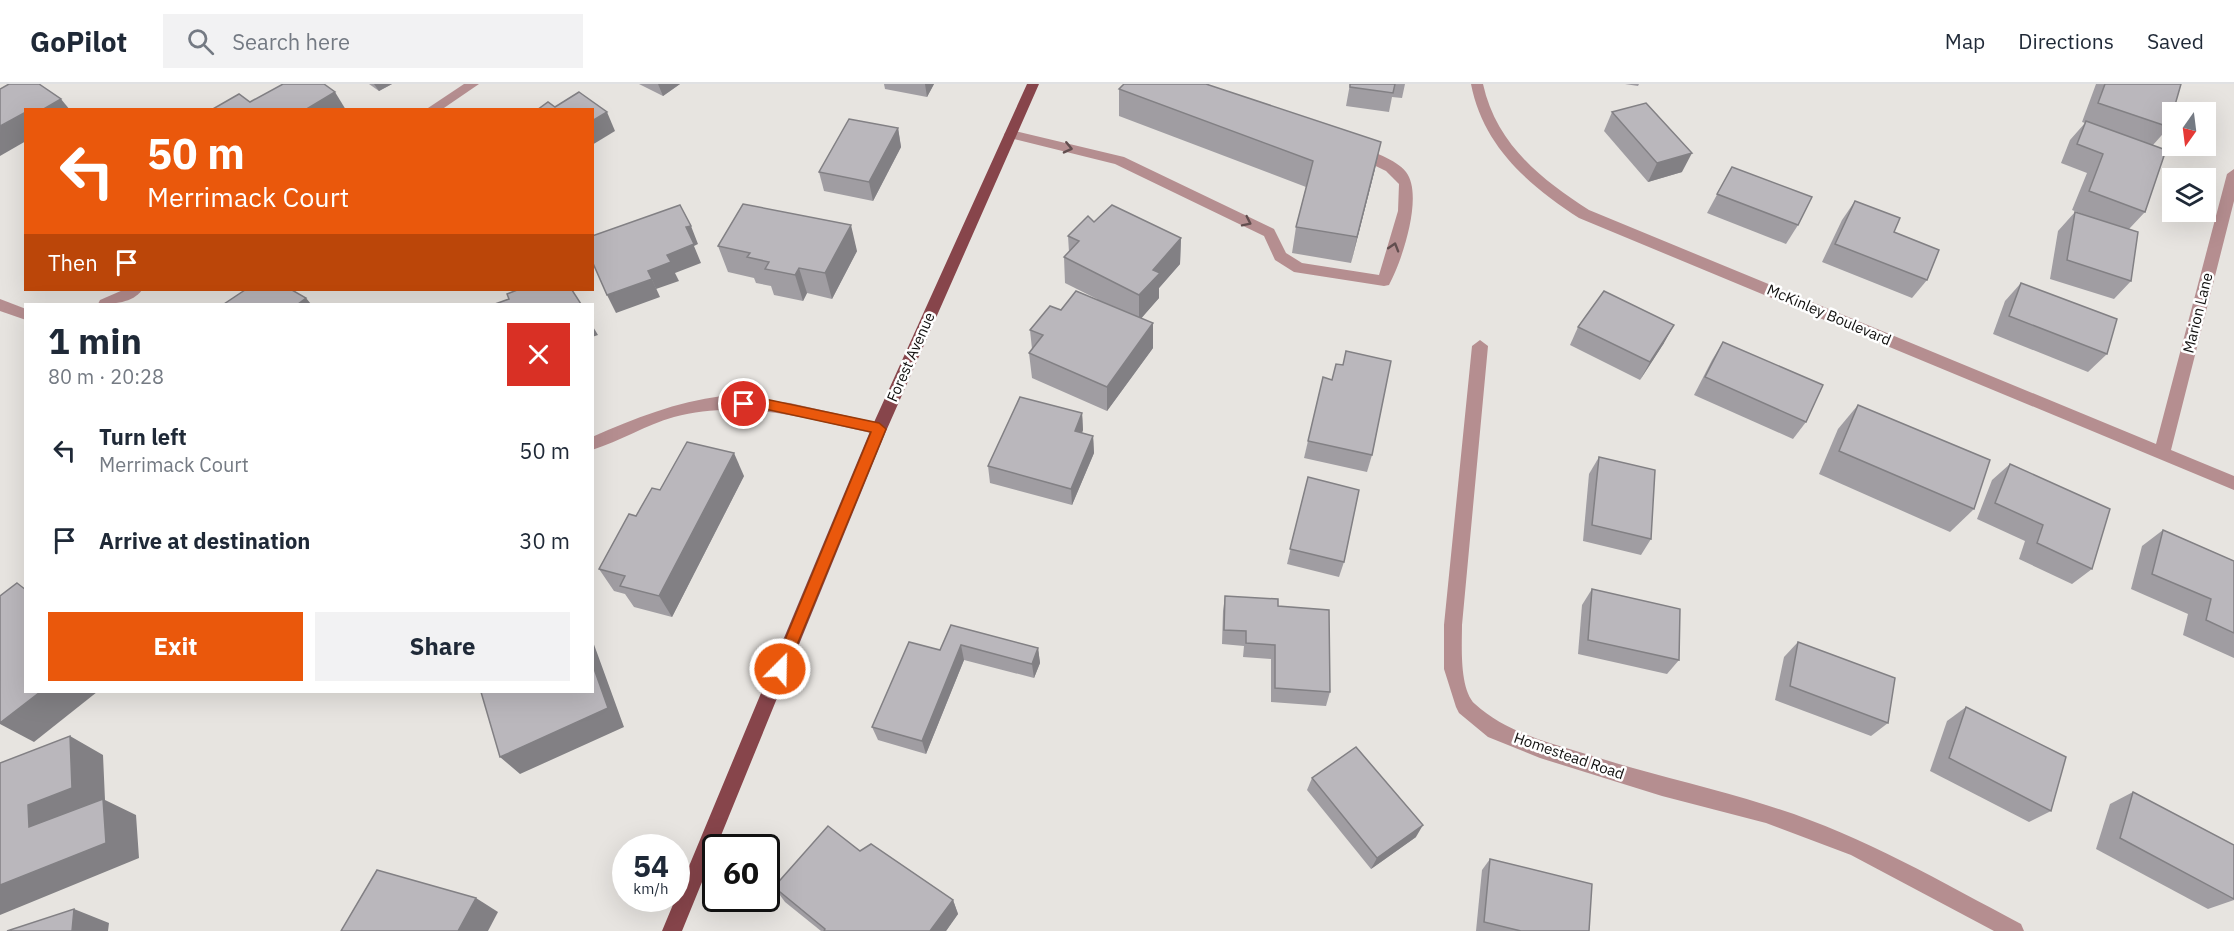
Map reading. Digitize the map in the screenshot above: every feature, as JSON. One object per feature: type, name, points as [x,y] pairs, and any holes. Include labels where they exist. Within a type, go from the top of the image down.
[{"type":"main road","name":"Forest Avenue","points":[[672,931],[879,429],[1033,84]]},
{"type":"street","points":[[434,108],[473,84]]},
{"type":"street","name":"McKinley Boulevard","points":[[1477,84],[1486,118],[1506,148],[1534,178],[1584,214],[2234,483]]},
{"type":"street","points":[[1011,134],[1119,160],[1269,233],[1280,256],[1299,268],[1384,281],[1406,208],[1408,191],[1401,176],[1374,158],[1343,147]]},
{"type":"street","name":"Marion Lane","points":[[2162,453],[2234,174]]},
{"type":"street","points":[[107,303],[133,291]]},
{"type":"street","points":[[0,305],[24,314]]},
{"type":"street","name":"Homestead Road","points":[[1480,346],[1453,625],[1453,669],[1465,707],[1495,731],[1540,748],[1662,787],[1766,814],[1856,847],[2014,931]]},
{"type":"street","points":[[594,443],[661,414],[703,404],[765,404],[879,429]]},
{"type":"building","points":[[9,84],[39,84],[61,99],[45,108],[24,108],[24,113],[0,126],[0,89]]},
{"type":"building","points":[[283,84],[324,84],[335,92],[308,108],[214,108],[239,94],[250,102]]},
{"type":"building","points":[[1124,84],[1206,84],[1381,142],[1357,237],[1296,227],[1313,161],[1119,89]]},
{"type":"building","points":[[1350,84],[1395,84],[1393,93],[1350,87]]},
{"type":"building","points":[[2105,84],[2181,84],[2176,102],[2162,102],[2162,125],[2098,103]]},
{"type":"building","points":[[579,92],[607,112],[594,120],[594,108],[540,108],[548,102],[555,107]]},
{"type":"building","points":[[1646,103],[1692,153],[1657,163],[1612,112]]},
{"type":"building","points":[[849,119],[898,128],[869,182],[819,172]]},
{"type":"building","points":[[2086,121],[2162,149],[2162,156],[2164,156],[2145,212],[2089,191],[2103,154],[2077,144]]},
{"type":"building","points":[[1732,167],[1812,197],[1798,225],[1717,194]]},
{"type":"building","points":[[1855,201],[1900,218],[1894,232],[1939,250],[1927,280],[1835,244]]},
{"type":"building","points":[[743,204],[851,225],[825,273],[799,268],[795,275],[765,269],[769,262],[747,257],[750,253],[718,246]]},
{"type":"building","points":[[680,205],[691,226],[686,227],[694,244],[667,255],[671,262],[648,271],[652,279],[607,295],[594,266],[594,235]]},
{"type":"building","points":[[1112,205],[1181,238],[1153,270],[1160,273],[1139,295],[1064,257],[1079,241],[1068,236],[1088,216],[1094,222]]},
{"type":"building","points":[[2075,212],[2138,232],[2131,281],[2067,260]]},
{"type":"building","points":[[2021,283],[2117,319],[2107,354],[2009,316]]},
{"type":"building","points":[[244,291],[294,291],[306,298],[299,303],[226,303]]},
{"type":"building","points":[[514,291],[573,291],[580,303],[498,303],[509,299],[507,294]]},
{"type":"building","points":[[1076,291],[1153,323],[1107,387],[1029,353],[1043,335],[1030,330],[1050,306],[1061,310]]},
{"type":"building","points":[[1604,291],[1674,325],[1650,362],[1578,327]]},
{"type":"building","points":[[1723,342],[1823,385],[1806,422],[1705,377]]},
{"type":"building","points":[[1346,351],[1391,361],[1372,455],[1308,441],[1323,377],[1332,380],[1336,364],[1343,365]]},
{"type":"building","points":[[1020,397],[1082,413],[1075,431],[1093,436],[1071,489],[988,466]]},
{"type":"building","points":[[1858,405],[1990,460],[1974,509],[1839,451]]},
{"type":"building","points":[[687,442],[734,453],[659,596],[620,586],[625,576],[599,569],[629,514],[636,516],[652,488],[660,490]]},
{"type":"building","points":[[1599,457],[1655,470],[1651,539],[1592,525]]},
{"type":"building","points":[[2010,464],[2110,509],[2092,569],[2037,543],[2043,525],[1995,503]]},
{"type":"building","points":[[1308,477],[1359,490],[1344,562],[1290,549]]},
{"type":"building","points":[[2163,530],[2234,561],[2234,633],[2206,620],[2211,599],[2152,574]]},
{"type":"building","points":[[17,583],[24,588],[24,693],[39,693],[0,723],[0,596]]},
{"type":"building","points":[[1592,589],[1680,609],[1679,660],[1588,640]]},
{"type":"building","points":[[1225,596],[1278,599],[1278,606],[1329,610],[1330,692],[1275,688],[1275,645],[1246,643],[1246,631],[1224,630]]},
{"type":"building","points":[[951,625],[1038,648],[1032,664],[961,645],[922,741],[872,727],[909,642],[940,650]]},
{"type":"building","points":[[1798,642],[1895,678],[1888,723],[1790,686]]},
{"type":"building","points":[[594,669],[608,708],[500,757],[481,693],[594,693]]},
{"type":"building","points":[[1966,707],[2066,757],[2051,811],[1949,758]]},
{"type":"building","points":[[70,736],[72,788],[28,805],[29,827],[103,799],[106,843],[0,885],[0,763]]},
{"type":"building","points":[[1356,747],[1423,825],[1377,858],[1312,778]]},
{"type":"building","points":[[2133,792],[2234,845],[2234,899],[2120,838]]},
{"type":"building","points":[[828,826],[860,851],[871,844],[953,900],[930,931],[824,931],[825,929],[780,892],[780,880]]},
{"type":"building","points":[[1490,859],[1592,884],[1589,931],[1521,931],[1484,922]]},
{"type":"building","points":[[377,870],[476,898],[458,931],[341,931]]},
{"type":"building","points":[[74,909],[72,931],[7,931]]},
{"type":"route","points":[[744,404],[765,404],[879,429],[780,669]]}]
